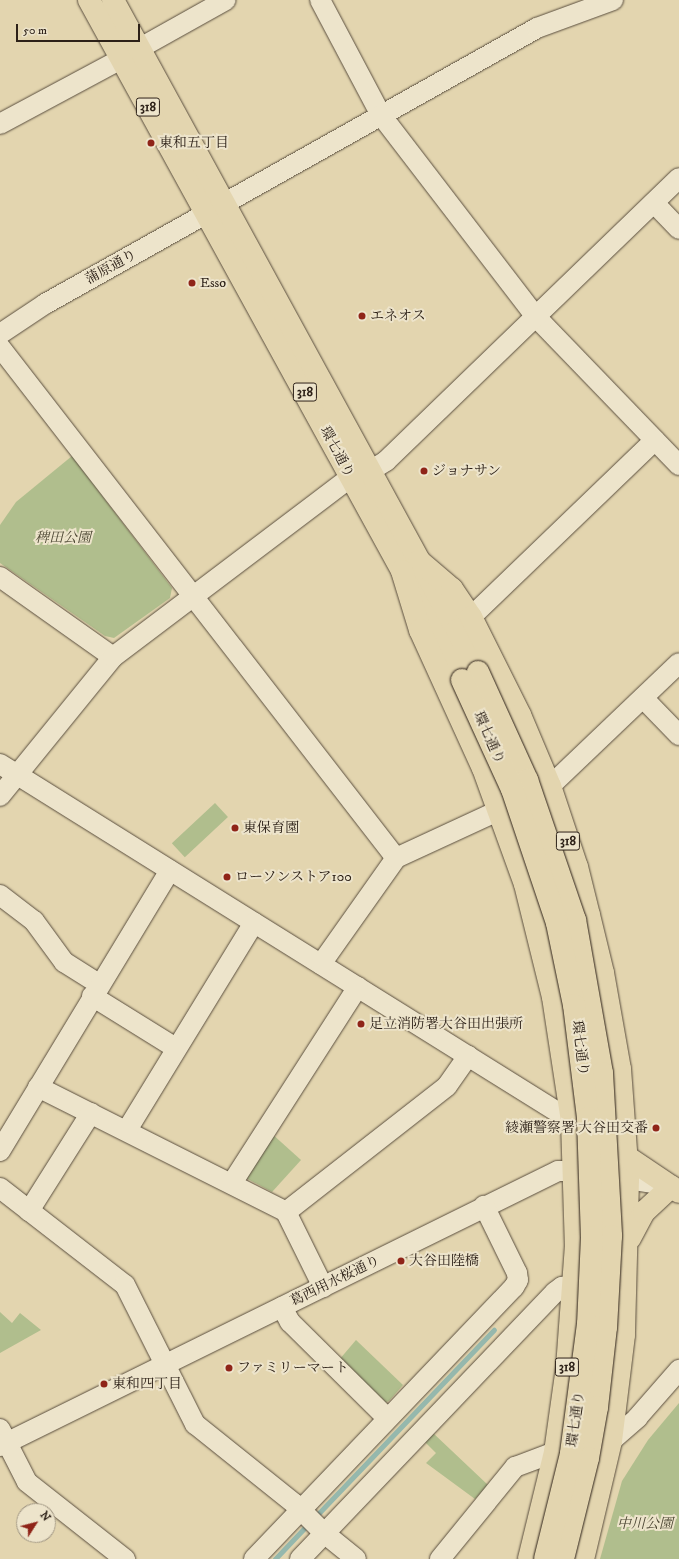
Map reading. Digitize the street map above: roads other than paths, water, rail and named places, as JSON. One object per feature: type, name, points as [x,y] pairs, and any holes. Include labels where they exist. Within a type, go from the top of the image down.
[{"type":"main road","name":"環七通り","points":[[89,0],[121,59],[216,209]]},
{"type":"main road","name":"環七通り","points":[[114,0],[140,48],[216,209],[527,780],[575,920],[602,1073],[611,1236],[606,1327],[590,1444],[563,1559]]},
{"type":"main road","name":"318","points":[[410,566],[452,589],[471,617],[520,715],[550,786],[577,867],[603,973],[620,1069],[627,1157],[629,1241],[624,1335],[611,1442],[584,1559]]},
{"type":"main road","name":"318","points":[[410,566],[420,630],[500,810],[525,884],[545,957],[572,1121],[576,1171],[574,1287],[567,1367],[555,1452],[529,1559]]},
{"type":"main road","name":"環七通り","points":[[470,676],[512,789],[557,924],[574,1005],[587,1110],[592,1238],[588,1324],[571,1454],[545,1559]]},
{"type":"main road","points":[[572,1121],[627,1157],[676,1186],[644,1212],[633,1229],[629,1241]]},
{"type":"street","points":[[140,48],[226,0]]},
{"type":"street","points":[[320,0],[381,116],[536,317],[679,465]]},
{"type":"street","name":"蒲原通り","points":[[0,334],[45,304],[543,25],[613,0]]},
{"type":"street","points":[[0,124],[121,59]]},
{"type":"street","points":[[0,796],[9,776],[113,657],[360,474],[386,461],[679,178]]},
{"type":"street","points":[[654,203],[679,229]]},
{"type":"street","points":[[0,347],[195,596],[396,858]]},
{"type":"street","points":[[471,617],[655,440]]},
{"type":"street","points":[[0,577],[113,657]]},
{"type":"street","points":[[550,786],[679,663]]},
{"type":"street","points":[[643,698],[679,735]]},
{"type":"street","points":[[0,764],[9,776],[170,870],[572,1121]]},
{"type":"street","points":[[321,964],[396,858],[500,810]]},
{"type":"street","points":[[0,1151],[170,870]]},
{"type":"street","points":[[0,895],[34,922],[64,962],[96,990],[176,1048]]},
{"type":"street","points":[[126,1130],[254,923]]},
{"type":"street","points":[[232,1183],[358,986]]},
{"type":"street","points":[[286,1212],[447,1086],[468,1056]]},
{"type":"street","points":[[38,1087],[232,1183],[286,1212],[323,1287]]},
{"type":"street","points":[[29,1211],[91,1113]]},
{"type":"street","name":"葛西用水桜通り","points":[[2,1439],[165,1365],[484,1206],[558,1171],[576,1171],[676,1186]]},
{"type":"street","points":[[0,1188],[125,1285],[195,1424],[302,1510],[324,1533],[356,1559]]},
{"type":"street","points":[[254,1559],[518,1280],[503,1242],[484,1206]]},
{"type":"street","points":[[300,1559],[555,1292],[562,1287],[574,1287]]},
{"type":"street","points":[[282,1307],[290,1322],[388,1418]]},
{"type":"street","points":[[611,1442],[637,1418],[679,1370]]},
{"type":"street","points":[[2,1439],[28,1482],[125,1559]]},
{"type":"street","points":[[440,1559],[515,1467],[555,1452]]},
{"type":"waterway","points":[[315,1517],[494,1330]]},
{"type":"waterway","points":[[275,1559],[309,1523]]},
{"type":"place","name":"東和五丁目","points":[[151,143]]},
{"type":"place","name":"Esso","points":[[192,283]]},
{"type":"place","name":"エネオス","points":[[362,316]]},
{"type":"place","name":"ジョナサン","points":[[424,471]]},
{"type":"place","name":"東保育園","points":[[235,828]]},
{"type":"place","name":"ローソンストア100","points":[[227,877]]},
{"type":"place","name":"足立消防署大谷田出張所","points":[[361,1024]]},
{"type":"place","name":"綾瀬警察署 大谷田交番","points":[[656,1128]]},
{"type":"place","name":"大谷田陸橋","points":[[401,1261]]},
{"type":"place","name":"ファミリーマート","points":[[229,1368]]},
{"type":"place","name":"東和四丁目","points":[[104,1384]]},
{"type":"park label","name":"稗田公園","points":[[63,538]]},
{"type":"park label","name":"中川公園","points":[[645,1524]]}]
